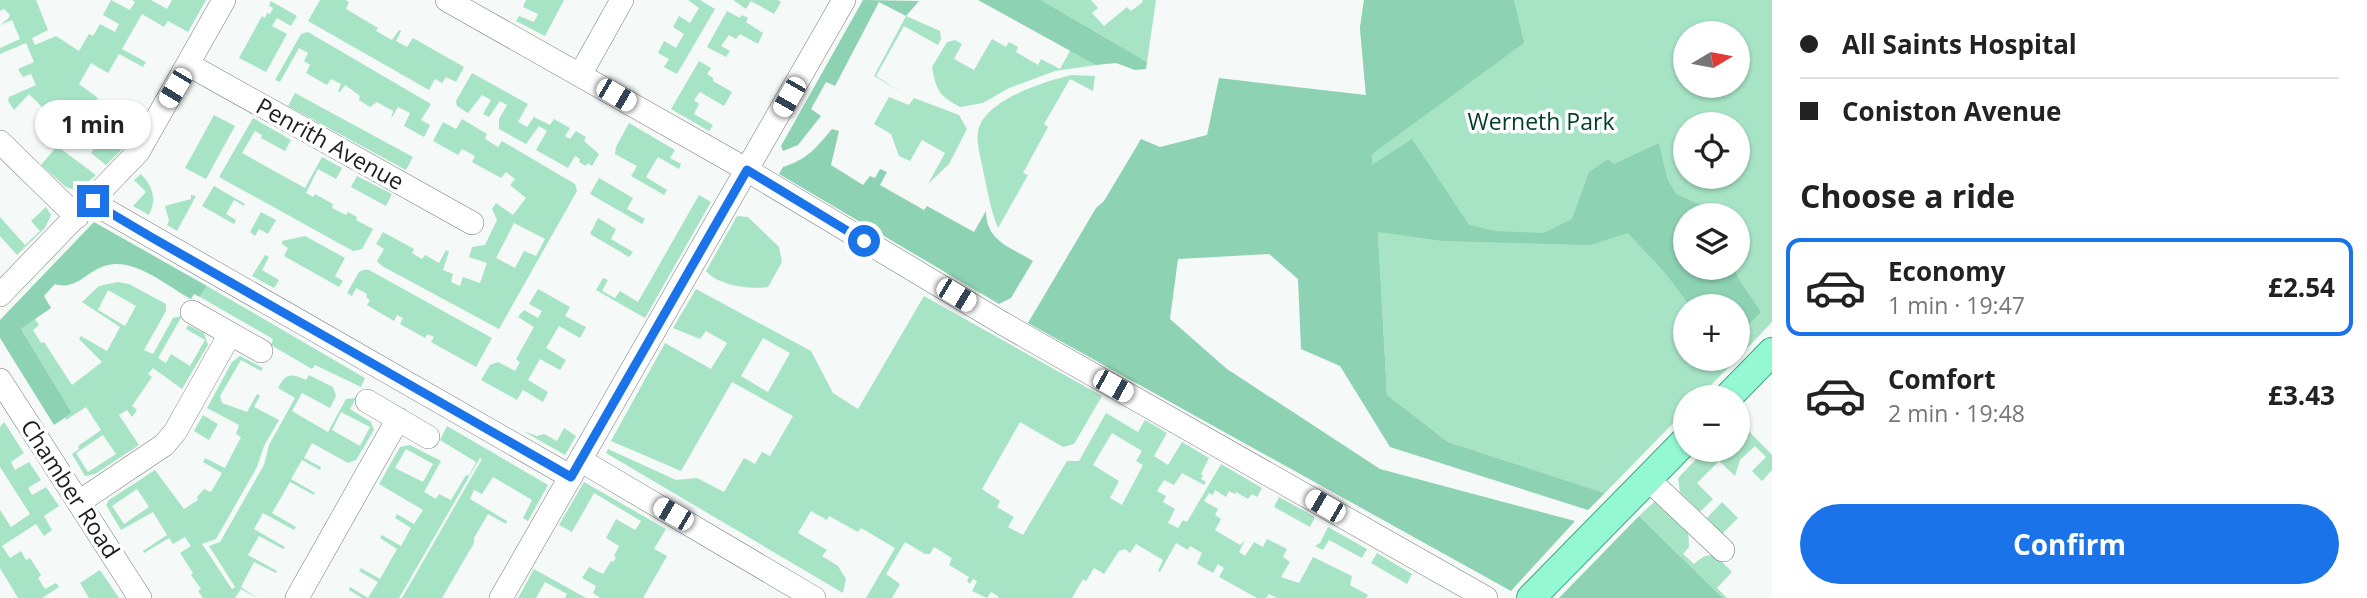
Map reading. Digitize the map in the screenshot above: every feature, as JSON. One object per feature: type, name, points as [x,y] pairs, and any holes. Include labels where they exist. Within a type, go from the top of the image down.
[{"type":"main road","points":[[1740,385],[1772,352]]},
{"type":"main road","points":[[1531,598],[1673,453]]},
{"type":"street","points":[[0,295],[138,152],[224,0]]},
{"type":"street","points":[[447,0],[747,170],[1002,323],[1486,598]]},
{"type":"street","points":[[580,75],[622,0]]},
{"type":"street","points":[[501,598],[844,0]]},
{"type":"street","name":"Penrith Avenue","points":[[189,65],[472,223]]},
{"type":"street","points":[[0,142],[85,209],[102,208],[814,598]]},
{"type":"street","points":[[192,312],[261,351]]},
{"type":"street","points":[[79,502],[164,445],[175,432],[230,334]]},
{"type":"street","name":"Chamber Road","points":[[0,380],[141,598]]},
{"type":"street","points":[[367,401],[428,437]]},
{"type":"street","points":[[297,598],[398,419]]},
{"type":"street","points":[[1648,479],[1709,544]]},
{"type":"green space","points":[[0,0],[36,0],[48,30],[32,38],[35,45],[56,36],[79,51],[89,34],[93,36],[100,24],[115,32],[119,24],[103,15],[111,0],[130,10],[135,2],[132,0],[151,0],[167,9],[172,0],[206,0],[188,32],[168,21],[164,27],[142,14],[122,49],[146,62],[143,67],[119,54],[108,73],[91,63],[79,84],[98,98],[68,134],[80,144],[77,148],[65,140],[68,136],[65,134],[57,146],[55,144],[64,134],[63,126],[53,116],[61,107],[54,100],[45,110],[29,94],[14,110],[8,101],[9,97],[36,85],[31,74],[23,77],[18,69],[34,62],[26,43],[0,54],[0,48],[20,39],[12,20],[0,25],[10,15],[4,9],[0,11]]},
{"type":"green space","points":[[320,0],[346,0],[349,2],[346,9],[378,28],[376,31],[392,40],[399,30],[401,31],[396,41],[407,47],[413,38],[464,67],[456,82],[446,77],[442,83],[435,79],[429,90],[308,21]]},
{"type":"green space","points":[[526,0],[564,0],[545,36],[516,21],[519,16],[534,22],[538,14],[523,7]]},
{"type":"green space","points":[[688,0],[700,0],[715,9],[677,74],[664,67],[669,59],[658,53],[664,41],[676,48],[684,34],[673,27],[679,16],[690,23],[699,8]]},
{"type":"green space","points":[[733,0],[781,2],[774,14],[751,1],[746,9]]},
{"type":"green space","points":[[863,0],[919,1],[906,16],[879,2],[835,86],[826,82],[811,109],[821,116],[798,145],[783,151],[781,146]]},
{"type":"green space","points":[[978,0],[1041,0],[1147,62],[1146,69],[1135,70],[1116,63],[1096,65]]},
{"type":"green space","points":[[1041,0],[1091,0],[1098,8],[1092,13],[1104,26],[1127,7],[1131,11],[1143,2],[1142,0],[1156,0],[1147,62]]},
{"type":"green space","name":"Werneth Park","points":[[1364,0],[1772,0],[1772,322],[1750,345],[1750,294],[1673,294],[1673,371],[1725,371],[1711,385],[1673,385],[1673,423],[1605,493],[1448,442],[1387,395],[1378,232],[1360,28]]},
{"type":"green space","points":[[1364,0],[1514,0],[1524,43],[1372,154],[1372,165],[1412,139],[1469,225],[1495,231],[1544,233],[1572,219],[1589,172],[1608,159],[1614,164],[1659,143],[1667,178],[1676,194],[1696,203],[1673,203],[1673,280],[1739,280],[1749,294],[1681,294],[1628,233],[1590,245],[1443,241],[1378,232],[1387,395],[1448,442],[1605,493],[1588,510],[1390,447],[1340,366],[1301,349],[1298,279],[1269,254],[1178,259],[1170,319],[1227,369],[1380,469],[1575,521],[1511,591],[1028,323],[1096,208],[1104,201],[1141,139],[1160,147],[1207,135],[1219,78],[1366,95],[1360,28]]},
{"type":"green space","points":[[271,1],[297,16],[291,26],[277,18],[272,26],[287,34],[266,72],[239,58],[262,16],[265,18],[267,13],[270,14],[273,8],[269,6]]},
{"type":"green space","points":[[727,11],[740,18],[742,15],[748,18],[746,22],[763,33],[758,44],[740,34],[736,39],[729,35],[721,46],[730,51],[726,57],[707,47]]},
{"type":"green space","points":[[906,16],[940,31],[941,39],[938,45],[904,26],[876,76],[903,93],[874,76]]},
{"type":"green space","points":[[308,32],[431,104],[421,120],[430,125],[424,137],[404,126],[410,113],[398,107],[391,119],[393,111],[377,102],[370,107],[345,85],[340,92],[338,91],[341,84],[331,79],[327,85],[306,73],[310,65],[304,61],[308,53],[299,48],[280,82],[275,80],[301,34]]},
{"type":"green space","points":[[992,39],[1006,47],[1009,42],[1018,47],[1016,52],[1038,65],[1041,59],[1060,69],[1071,49],[1096,65],[1055,71],[1009,88],[983,103],[960,107],[940,92],[932,67],[947,42],[955,40],[962,44],[954,59],[974,70]]},
{"type":"green space","points":[[699,61],[711,68],[707,74],[713,81],[732,92],[724,106],[700,92],[694,100],[699,104],[694,114],[713,125],[709,131],[671,109]]},
{"type":"green space","points":[[472,73],[528,104],[518,122],[527,127],[534,117],[550,125],[554,119],[570,128],[565,136],[570,139],[576,131],[586,137],[584,141],[599,154],[592,166],[579,162],[580,159],[575,156],[568,168],[536,150],[547,131],[539,126],[526,144],[499,129],[499,119],[507,105],[500,101],[489,117],[483,114],[491,100],[482,95],[468,113],[457,106],[456,101]]},
{"type":"green space","points":[[1072,75],[1095,76],[1093,91],[1070,79],[1044,124],[1048,127],[1023,173],[1028,175],[998,228],[978,148],[978,132],[982,121],[1003,101],[1032,87]]},
{"type":"green space","points":[[295,93],[413,157],[406,170],[288,106]]},
{"type":"green space","points":[[889,97],[909,105],[914,98],[959,115],[967,129],[949,164],[928,184],[945,153],[922,140],[910,161],[899,156],[891,134],[874,124]]},
{"type":"green space","points":[[214,115],[235,126],[206,179],[185,168]]},
{"type":"green space","points":[[253,118],[291,140],[285,151],[261,138],[262,135],[255,131],[242,153],[305,188],[322,157],[342,168],[336,179],[318,169],[306,193],[313,197],[315,194],[333,204],[332,208],[346,215],[348,212],[357,217],[356,220],[373,229],[362,249],[353,251],[219,177]]},
{"type":"green space","points":[[462,119],[487,134],[485,139],[498,147],[502,141],[575,184],[577,191],[499,329],[377,261],[384,249],[376,244],[383,232],[414,249],[412,253],[422,259],[425,255],[439,263],[446,250],[449,252],[443,270],[453,274],[451,282],[460,286],[463,277],[480,283],[487,263],[469,257],[472,247],[485,245],[497,220],[492,209],[496,203],[513,215],[526,198],[510,185],[515,179],[506,172],[501,178],[472,162],[475,156],[462,149],[458,155],[433,141],[443,122],[456,129]],"holes":[[[514,223],[545,239],[536,256],[524,251],[515,268],[496,258]]]},
{"type":"green space","points":[[116,122],[131,133],[120,151],[106,165],[91,153]]},
{"type":"green space","points":[[629,123],[675,150],[670,158],[681,164],[679,169],[658,157],[646,177],[667,190],[664,195],[631,176],[637,166],[615,154]]},
{"type":"green space","points":[[832,129],[839,131],[831,165],[863,185],[870,176],[875,178],[880,169],[887,172],[880,185],[924,210],[927,206],[974,232],[986,211],[990,230],[995,236],[1033,261],[1011,298],[999,304],[779,174],[783,167],[811,152]]},
{"type":"green space","points":[[57,146],[96,175],[78,191],[66,187],[41,165]]},
{"type":"green space","points":[[141,174],[152,193],[153,204],[149,215],[133,206],[146,192],[134,180]]},
{"type":"green space","points":[[357,176],[392,194],[386,206],[351,187]]},
{"type":"green space","points":[[599,178],[633,198],[627,209],[645,219],[642,224],[590,194]]},
{"type":"green space","points":[[214,186],[245,204],[244,206],[234,200],[226,214],[236,220],[234,224],[202,206]]},
{"type":"green space","points":[[191,195],[196,196],[177,231],[167,225],[169,221],[165,206],[191,199]]},
{"type":"green space","points":[[699,195],[711,202],[645,318],[596,290],[603,278],[608,280],[602,291],[615,298],[620,291],[638,302]]},
{"type":"green space","points":[[46,207],[51,215],[45,228],[17,255],[0,236],[0,217],[25,245],[40,231],[31,221]]},
{"type":"green space","points":[[261,212],[276,220],[268,234],[259,229],[255,236],[250,232]]},
{"type":"green space","points":[[737,216],[748,217],[779,247],[782,262],[768,287],[734,285],[718,280],[706,271]]},
{"type":"green space","points":[[598,218],[616,229],[611,239],[633,252],[629,257],[590,234]]},
{"type":"green space","points":[[94,222],[207,286],[200,297],[194,294],[191,299],[145,271],[115,264],[106,265],[71,284],[55,284],[44,296],[51,308],[21,329],[72,413],[54,425],[0,338],[0,320]]},
{"type":"green space","points":[[305,236],[345,258],[335,276],[343,281],[339,287],[284,256],[288,248],[282,241]]},
{"type":"green space","points":[[265,255],[269,257],[262,270],[279,280],[274,288],[252,276]]},
{"type":"green space","points":[[369,270],[492,338],[476,367],[431,342],[434,337],[428,334],[425,338],[400,324],[403,318],[397,315],[394,321],[367,305],[370,300],[366,297],[367,294],[356,288],[352,296],[347,293],[359,272]]},
{"type":"green space","points":[[118,282],[129,284],[166,304],[166,311],[144,350],[153,354],[173,318],[182,316],[158,358],[166,363],[171,354],[190,366],[205,340],[186,329],[188,325],[204,333],[208,345],[182,389],[153,368],[148,374],[152,377],[132,406],[137,410],[132,417],[127,410],[119,415],[139,445],[95,474],[85,476],[72,454],[79,449],[78,446],[101,430],[86,407],[66,420],[72,413],[21,329],[35,319],[39,325],[33,330],[72,385],[102,362],[79,339],[81,336],[107,351],[120,327],[82,302],[99,286]],"holes":[[[108,290],[136,306],[125,326],[98,310]],[[103,435],[116,454],[88,472],[76,453]]]},
{"type":"green space","points":[[207,286],[365,378],[361,387],[315,365],[312,369],[271,345],[273,339],[200,297]]},
{"type":"green space","points":[[538,289],[570,307],[565,316],[586,327],[580,338],[559,326],[546,348],[566,360],[560,370],[540,359],[528,380],[548,392],[543,402],[523,390],[517,400],[481,380],[490,365],[498,362],[515,371],[520,362],[516,359],[534,327],[518,317],[524,310],[538,318],[542,311],[529,304]]},
{"type":"green space","points":[[696,289],[811,351],[833,393],[858,409],[924,296],[1102,396],[1074,444],[1063,447],[1020,422],[982,489],[1000,501],[997,507],[1014,517],[1008,527],[1023,535],[1067,461],[1079,461],[1106,413],[1138,432],[1145,420],[1167,433],[1154,456],[1168,465],[1182,442],[1209,458],[1201,474],[1201,479],[1206,482],[1204,485],[1182,473],[1174,485],[1164,480],[1157,491],[1166,496],[1163,502],[1175,509],[1168,523],[1178,528],[1183,520],[1187,522],[1221,464],[1262,488],[1257,497],[1252,494],[1248,499],[1229,491],[1226,497],[1215,490],[1213,495],[1209,493],[1204,501],[1218,509],[1215,515],[1221,519],[1215,530],[1240,545],[1245,540],[1239,552],[1245,556],[1254,542],[1263,547],[1267,539],[1287,549],[1283,557],[1290,562],[1281,577],[1299,583],[1313,557],[1352,576],[1350,585],[1368,595],[1366,598],[1277,598],[1269,594],[1266,598],[1257,598],[1219,577],[1224,568],[1218,564],[1213,573],[1197,564],[1202,553],[1190,546],[1188,550],[1176,543],[1160,572],[1158,571],[1163,560],[1136,544],[1130,553],[1125,549],[1119,551],[1104,574],[1094,568],[1086,581],[1083,579],[1072,598],[998,598],[991,592],[987,598],[972,591],[977,581],[973,579],[970,584],[967,581],[969,577],[949,565],[952,558],[934,547],[930,554],[925,554],[905,542],[886,574],[900,584],[892,598],[866,598],[895,548],[861,528],[858,532],[829,516],[827,520],[811,511],[798,533],[827,550],[822,556],[838,566],[846,579],[843,593],[606,453],[608,449],[676,480],[697,478],[724,492],[744,458],[755,464],[762,452],[770,456],[793,416],[732,382],[681,471],[611,441],[665,343],[711,369],[727,343],[706,331],[700,339],[673,328]],"holes":[[[763,338],[790,353],[768,392],[741,376]],[[1112,433],[1142,451],[1136,461],[1143,465],[1122,505],[1110,498],[1119,481],[1093,465]]]},
{"type":"green space","points":[[1750,296],[1761,312],[1750,323]]},
{"type":"green space","points":[[240,356],[263,368],[261,371],[241,360],[220,396],[222,403],[247,412],[257,394],[260,396],[254,407],[279,420],[264,446],[257,467],[216,539],[202,544],[232,589],[235,587],[209,546],[220,542],[264,465],[269,445],[295,398],[278,388],[284,379],[296,376],[306,380],[309,375],[333,387],[336,396],[330,408],[302,393],[292,411],[328,432],[346,399],[356,398],[350,409],[371,422],[374,430],[356,460],[348,463],[312,443],[304,458],[321,467],[320,470],[302,460],[291,479],[315,493],[314,495],[290,482],[272,513],[296,527],[294,530],[263,513],[254,529],[285,547],[283,549],[259,536],[248,555],[277,571],[276,573],[254,562],[241,587],[257,598],[241,589],[235,598],[203,598],[198,591],[201,589],[191,575],[193,573],[180,553],[191,546],[185,537],[173,544],[169,538],[144,553],[143,551],[167,535],[153,512],[121,530],[106,505],[109,500],[155,470],[184,509],[198,500],[197,497],[204,489],[211,492],[222,473],[203,462],[205,458],[225,468],[241,437],[236,434],[239,425],[207,408],[232,362]],"holes":[[[341,412],[370,427],[360,446],[332,430]],[[137,489],[149,507],[124,524],[112,506]]]},
{"type":"green space","points":[[203,415],[218,424],[209,440],[194,431]]},
{"type":"green space","points":[[4,422],[24,453],[11,462],[15,470],[29,462],[41,480],[28,488],[32,495],[46,487],[59,506],[44,516],[52,530],[44,536],[36,524],[2,546],[10,558],[21,551],[26,560],[30,558],[41,575],[38,578],[45,589],[56,583],[59,587],[42,598],[18,598],[0,568],[0,510],[11,527],[30,514],[0,467],[0,427]]},
{"type":"green space","points":[[447,426],[548,485],[528,521],[523,518],[532,500],[493,477],[482,494],[474,490],[470,499],[507,521],[506,524],[488,514],[442,598],[402,598],[482,459],[480,458],[399,598],[368,598],[378,582],[359,571],[361,568],[380,579],[397,549],[380,538],[382,535],[401,546],[411,528],[395,518],[397,514],[414,524],[423,510],[379,484],[400,447],[410,445],[441,461],[424,492],[436,499],[439,494],[451,500],[476,462],[440,440]],"holes":[[[406,449],[433,464],[423,482],[395,468]]]},
{"type":"green space","points":[[564,428],[576,436],[565,455],[523,431],[537,436],[544,434],[557,441]]},
{"type":"green space","points":[[1750,432],[1772,455],[1772,470],[1762,481],[1752,471],[1766,457],[1755,446],[1750,451]]},
{"type":"green space","points":[[1693,462],[1718,462],[1697,483],[1713,499],[1700,512],[1680,492],[1678,478]]},
{"type":"green space","points":[[1720,462],[1739,462],[1735,476]]},
{"type":"green space","points":[[584,482],[666,529],[654,549],[667,556],[643,598],[600,598],[593,593],[596,586],[582,578],[589,567],[603,574],[616,558],[614,556],[619,546],[606,538],[616,519],[635,530],[641,521],[594,493],[572,532],[559,525]]},
{"type":"green space","points":[[1279,497],[1315,517],[1310,527],[1274,507]]},
{"type":"green space","points":[[1658,501],[1688,528],[1689,547],[1683,554],[1694,564],[1706,556],[1714,556],[1732,572],[1717,588],[1727,598],[1723,598],[1639,516]]},
{"type":"green space","points":[[1722,502],[1738,518],[1722,534],[1707,518]]},
{"type":"green space","points":[[1639,516],[1723,598],[1559,598]]},
{"type":"green space","points":[[1328,527],[1367,549],[1362,558],[1329,540],[1323,550],[1315,546],[1320,543]]},
{"type":"green space","points":[[1377,553],[1412,574],[1407,584],[1371,563]]},
{"type":"green space","points":[[534,569],[586,598],[565,598],[567,594],[545,582],[536,598],[518,598]]},
{"type":"green space","points":[[100,570],[119,598],[89,598],[80,583]]},
{"type":"green space","points":[[350,587],[368,598],[362,598],[349,590]]},
{"type":"route","points":[[93,201],[151,237],[571,477],[747,170],[864,241]]}]
